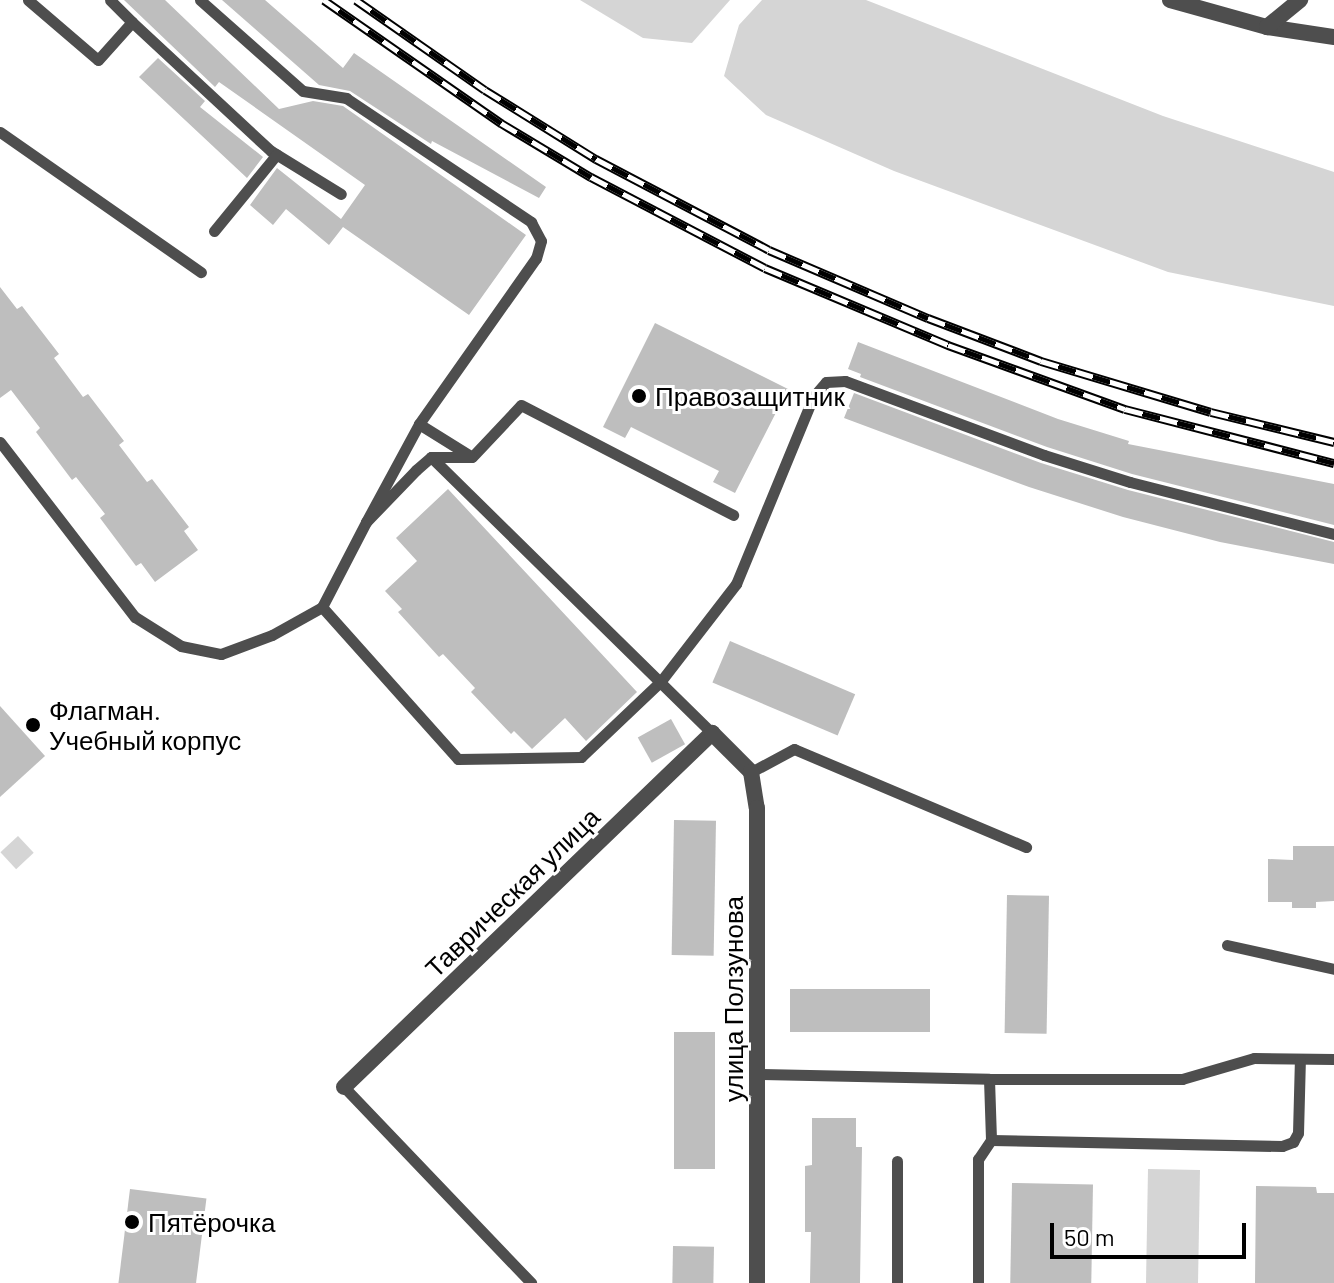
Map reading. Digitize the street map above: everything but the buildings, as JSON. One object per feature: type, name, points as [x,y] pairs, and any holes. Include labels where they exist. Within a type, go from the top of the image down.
[{"type":"street","points":[[1170,0],[1267,27],[1334,37]]},
{"type":"street","points":[[1267,27],[1300,0]]},
{"type":"street","points":[[712,733],[751,772]]},
{"type":"street","name":"Таврическая улица","points":[[344,1087],[712,733]]},
{"type":"street","name":"улица Ползунова","points":[[751,772],[757,808],[757,1283]]},
{"type":"lane","points":[[28,0],[98,60],[132,22]]},
{"type":"lane","points":[[110,0],[277,154],[341,194]]},
{"type":"lane","points":[[0,442],[135,617],[181,646],[221,654],[272,635],[322,607],[419,424],[536,258],[541,241],[531,222],[346,98],[303,91],[200,0]]},
{"type":"lane","points":[[0,132],[201,272]]},
{"type":"lane","points":[[214,231],[277,154]]},
{"type":"lane","points":[[322,607],[458,759],[581,757],[661,681],[736,584],[813,397],[826,382],[845,381],[1044,455],[1130,482],[1334,534]]},
{"type":"lane","points":[[366,522],[431,457],[472,457],[521,405],[733,515]]},
{"type":"lane","points":[[419,424],[472,457]]},
{"type":"lane","points":[[431,457],[712,733]]},
{"type":"lane","points":[[751,772],[794,749],[1026,847]]},
{"type":"lane","points":[[1227,945],[1334,969]]},
{"type":"lane","points":[[757,1074],[1182,1079],[1254,1058],[1334,1059]]},
{"type":"lane","points":[[991,1140],[1282,1146],[1293,1142],[1298,1133],[1300,1059]]},
{"type":"lane","points":[[978,1283],[978,1159],[991,1140],[989,1079]]},
{"type":"lane","points":[[344,1087],[531,1283]]},
{"type":"lane","points":[[897,1161],[897,1283]]},
{"type":"shaded area","points":[[580,0],[730,0],[692,43],[643,38]]},
{"type":"shaded area","points":[[762,0],[866,0],[1163,116],[1334,172],[1334,306],[1168,272],[894,171],[766,115],[724,76],[739,25]]},
{"type":"shaded area","points":[[18,836],[34,853],[16,869],[0,852]]},
{"type":"shaded area","points":[[1148,1169],[1200,1170],[1198,1283],[1146,1283]]},
{"type":"railway","points":[[324,0],[501,123],[591,177],[765,268],[948,345],[1125,409],[1334,463]]},
{"type":"railway","points":[[356,0],[485,90],[596,159],[769,250],[928,318],[1041,361],[1211,412],[1334,442]]},
{"type":"place","name":"Правозащитник","points":[[639,396]]},
{"type":"place","name":"Флагман. Учебный корпус","points":[[33,725]]},
{"type":"place","name":"Пятёрочка","points":[[132,1222]]}]
